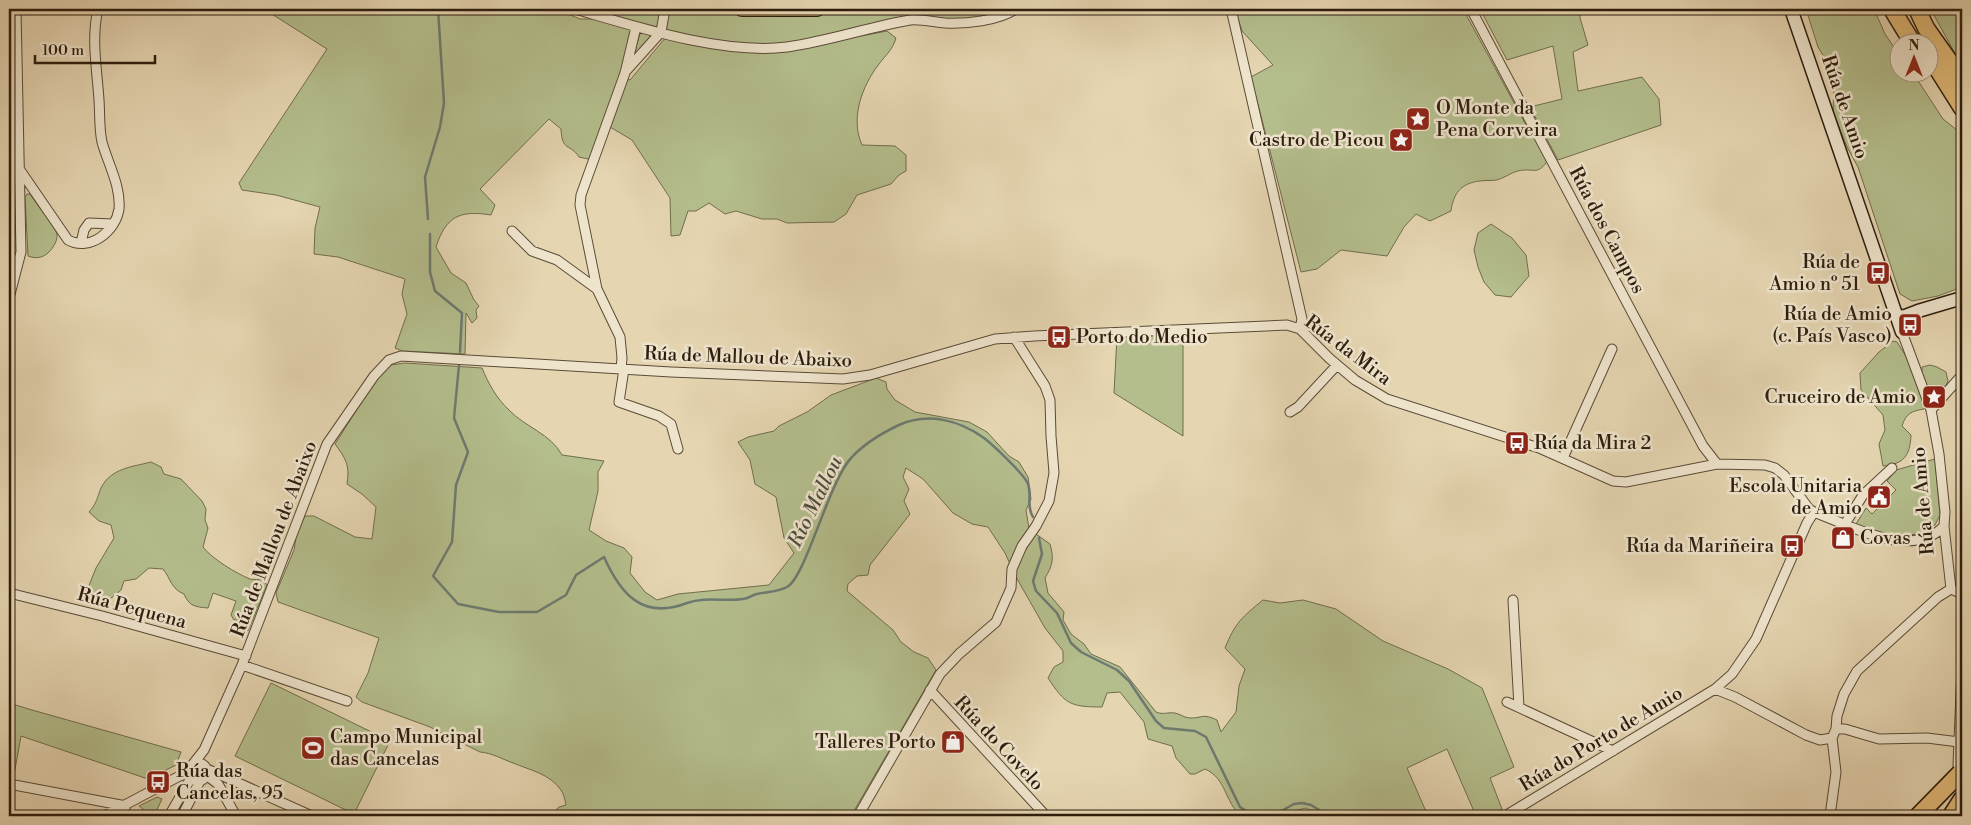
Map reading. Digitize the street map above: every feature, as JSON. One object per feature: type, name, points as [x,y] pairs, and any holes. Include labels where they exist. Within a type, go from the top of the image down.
[{"type":"highway","points":[[1892,9],[1906,32]]},
{"type":"highway","points":[[1903,9],[1916,32]]},
{"type":"highway","points":[[1916,9],[1926,28],[1962,78]]},
{"type":"highway","points":[[1927,9],[1962,78]]},
{"type":"highway","points":[[1938,72],[1962,108]]},
{"type":"highway","points":[[1918,816],[1960,768]]},
{"type":"highway","points":[[1951,816],[1962,799]]},
{"type":"main road","points":[[742,9],[817,9]]},
{"type":"street","points":[[9,298],[21,252],[16,9]]},
{"type":"street","points":[[20,170],[65,237],[72,242],[81,243],[104,236],[113,224],[119,208],[114,178],[101,134],[94,43],[98,9]]},
{"type":"street","points":[[575,9],[636,27],[734,47],[786,47],[898,22],[920,19],[961,23],[1004,15],[1016,9]]},
{"type":"street","points":[[625,73],[662,32],[665,9]]},
{"type":"street","points":[[1231,9],[1300,309],[1302,319],[1300,329]]},
{"type":"street","name":"Rúa dos Campos","points":[[1471,9],[1703,446],[1717,464]]},
{"type":"street","name":"Rúa de Amio","points":[[1791,9],[1890,298],[1931,410],[1939,454],[1951,589]]},
{"type":"street","points":[[9,13],[12,26]]},
{"type":"street","points":[[623,369],[620,337],[597,289],[580,205],[581,195],[625,73],[636,27]]},
{"type":"street","points":[[81,243],[84,230],[89,223],[113,224]]},
{"type":"street","points":[[512,231],[532,250],[557,260],[597,289]]},
{"type":"street","points":[[1890,298],[1906,308],[1918,311]]},
{"type":"street","points":[[1897,316],[1962,298]]},
{"type":"street","points":[[1902,332],[1906,324],[1918,311]]},
{"type":"street","name":"Rúa da Mira","points":[[1014,337],[1287,325],[1300,329],[1337,366],[1387,400],[1539,448],[1619,482],[1717,464],[1775,468],[1784,475],[1809,509],[1814,512]]},
{"type":"street","points":[[858,816],[940,674],[959,654],[996,622],[1011,588],[1012,569],[1049,501],[1054,473],[1050,400],[1044,386],[1014,337]]},
{"type":"street","name":"Rúa de Mallou de Abaixo","points":[[204,750],[244,660],[327,444],[374,376],[389,360],[401,356],[437,357],[623,369],[843,379],[870,376],[965,347],[995,339],[1014,337]]},
{"type":"street","points":[[1563,458],[1612,349]]},
{"type":"street","points":[[1290,412],[1298,407],[1337,366]]},
{"type":"street","name":"Rúa de Mallou de Abaixo","points":[[623,369],[619,402],[658,416],[671,424],[678,449]]},
{"type":"street","points":[[1931,410],[1962,375]]},
{"type":"street","points":[[1844,524],[1863,496],[1892,468]]},
{"type":"street","points":[[1832,738],[1820,740],[1806,735],[1735,697],[1715,689],[1743,661],[1756,639],[1814,512],[1870,534],[1901,541],[1924,537],[1939,531],[1944,526]]},
{"type":"street","points":[[1830,816],[1836,772],[1832,738],[1844,694],[1857,671],[1938,597],[1951,589],[1962,594]]},
{"type":"street","name":"Rúa Pequena","points":[[9,593],[102,616],[244,660],[347,701]]},
{"type":"street","points":[[1513,600],[1519,707]]},
{"type":"street","points":[[1960,768],[1959,742],[1962,668]]},
{"type":"street","points":[[1727,679],[1735,697]]},
{"type":"street","name":"Rúa do Porto de Amio","points":[[1505,816],[1715,689]]},
{"type":"street","name":"Rúa do Covelo","points":[[930,690],[1046,816]]},
{"type":"street","points":[[1507,702],[1613,751]]},
{"type":"street","points":[[1836,729],[1845,729],[1879,740],[1927,738],[1959,742]]},
{"type":"street","points":[[204,750],[206,773],[236,816]]},
{"type":"street","points":[[169,816],[204,750]]},
{"type":"street","points":[[96,802],[105,816],[191,773],[198,763],[204,767],[210,779]]},
{"type":"street","points":[[191,773],[196,780],[210,779],[312,816]]},
{"type":"street","points":[[182,816],[210,779]]},
{"type":"street","points":[[9,784],[96,802],[126,806]]},
{"type":"green space","points":[[268,9],[556,9],[580,19],[594,19],[633,30],[619,77],[630,80],[671,31],[592,9],[675,9],[742,15],[811,15],[878,9],[1009,9],[999,14],[959,20],[902,17],[850,31],[861,36],[887,31],[896,38],[891,49],[867,82],[860,103],[857,124],[862,145],[895,146],[906,155],[906,171],[899,175],[891,184],[857,195],[846,214],[834,222],[787,223],[777,219],[762,219],[736,211],[725,214],[709,203],[696,211],[688,211],[680,235],[671,236],[670,198],[632,140],[610,127],[600,151],[588,159],[579,157],[563,141],[561,129],[549,119],[480,189],[495,205],[491,215],[471,214],[456,218],[444,228],[436,247],[451,273],[466,283],[479,306],[476,310],[477,318],[472,323],[466,313],[465,354],[402,351],[395,348],[407,314],[402,294],[405,279],[338,257],[314,254],[315,228],[320,207],[276,195],[242,190],[239,183],[327,49],[267,11]]},
{"type":"green space","points":[[1235,9],[1463,9],[1525,123],[1548,160],[1538,170],[1518,171],[1499,179],[1468,184],[1459,190],[1451,211],[1430,221],[1416,214],[1404,227],[1387,256],[1341,250],[1317,269],[1301,272],[1251,77],[1273,65],[1242,31]]},
{"type":"green space","points":[[1480,9],[1581,9],[1580,18],[1588,45],[1573,52],[1578,91],[1642,77],[1659,99],[1661,125],[1558,160],[1530,107],[1562,99],[1553,46],[1507,60]]},
{"type":"green space","points":[[1806,9],[1874,9],[1888,38],[1888,82],[1919,82],[1943,119],[1957,130],[1962,137],[1962,287],[1938,296],[1912,301],[1900,294],[1858,167],[1847,147],[1833,112],[1834,80],[1829,65],[1818,47]]},
{"type":"green space","points":[[1931,9],[1962,9],[1962,66],[1935,17]]},
{"type":"green space","points":[[641,31],[650,33],[650,37],[632,59]]},
{"type":"green space","points":[[27,194],[30,194],[57,234],[52,248],[44,256],[28,256],[25,197]]},
{"type":"green space","points":[[1491,224],[1512,238],[1526,255],[1529,276],[1511,297],[1495,295],[1484,282],[1478,267],[1474,250],[1478,233]]},
{"type":"green space","points":[[1183,333],[1183,436],[1114,393],[1117,336]]},
{"type":"green space","points":[[1893,341],[1897,342],[1907,358],[1926,403],[1924,409],[1910,413],[1905,418],[1902,426],[1911,435],[1905,458],[1896,463],[1883,466],[1879,444],[1885,430],[1883,415],[1861,390],[1860,373],[1879,352]]},
{"type":"green space","points":[[405,363],[482,368],[493,390],[505,406],[515,416],[545,436],[562,455],[604,461],[598,472],[598,491],[589,530],[606,541],[624,548],[632,557],[630,573],[645,592],[657,600],[678,594],[769,585],[794,553],[784,538],[776,497],[755,484],[750,460],[738,442],[748,437],[774,431],[779,426],[807,412],[831,395],[876,378],[886,382],[887,389],[895,400],[915,412],[969,422],[987,432],[1009,456],[1019,462],[1028,477],[1031,499],[1026,510],[1029,529],[1050,544],[1052,561],[1045,578],[1048,593],[1064,612],[1063,620],[1071,634],[1084,644],[1091,654],[1120,667],[1156,712],[1175,713],[1190,718],[1208,717],[1217,720],[1221,732],[1236,712],[1239,686],[1245,669],[1225,648],[1232,632],[1244,616],[1263,600],[1280,603],[1303,600],[1336,609],[1383,641],[1448,669],[1482,688],[1514,767],[1490,778],[1502,809],[1489,816],[1476,816],[1447,749],[1407,768],[1428,816],[1321,816],[1306,808],[1294,811],[1292,816],[1241,816],[1231,804],[1218,778],[1212,773],[1205,769],[1195,774],[1190,774],[1176,758],[1172,746],[1148,739],[1144,722],[1120,692],[1107,693],[1102,707],[1075,705],[1059,694],[1048,678],[1054,667],[1063,662],[1063,651],[1045,628],[1016,577],[1005,553],[988,527],[972,524],[953,513],[923,479],[906,468],[903,477],[909,489],[904,501],[910,514],[870,565],[868,575],[857,576],[848,584],[847,591],[893,630],[901,642],[914,652],[928,658],[936,670],[851,816],[550,816],[559,807],[566,805],[561,790],[545,776],[493,755],[480,752],[430,727],[362,702],[356,697],[368,673],[379,638],[278,602],[276,593],[294,550],[297,532],[305,516],[314,516],[355,537],[372,539],[376,507],[347,484],[348,472],[346,462],[335,444],[375,381],[391,365]]},
{"type":"green space","points":[[1930,365],[1946,372],[1948,381],[1943,392],[1934,400],[1931,399],[1922,377],[1922,367]]},
{"type":"green space","points":[[1935,459],[1940,515],[1935,525],[1919,534],[1896,536],[1856,524],[1866,508],[1872,514],[1896,490],[1887,481],[1896,470]]},
{"type":"green space","points":[[151,462],[161,467],[164,474],[181,479],[202,501],[206,509],[205,520],[208,528],[203,547],[218,561],[238,573],[250,579],[263,580],[267,585],[248,631],[242,629],[243,624],[240,620],[234,620],[231,615],[236,601],[213,593],[208,608],[193,605],[184,594],[174,587],[163,569],[149,568],[136,579],[124,581],[121,590],[110,599],[103,596],[100,599],[91,598],[86,593],[96,568],[114,538],[111,525],[99,521],[89,512],[105,481],[110,476],[123,469]]},
{"type":"green space","name":"Campo Municipal das Cancelas","points":[[271,683],[390,741],[354,814],[235,756]]},
{"type":"green space","points":[[9,703],[181,752],[176,765],[148,779],[21,736],[14,775],[9,774]]},
{"type":"green space","points":[[157,797],[162,799],[154,816],[151,816],[139,806]]},
{"type":"waterway","points":[[428,219],[425,177],[440,127],[444,103],[438,9]]},
{"type":"waterway","points":[[430,234],[430,272],[435,291],[462,313],[460,352]]},
{"type":"waterway","name":"Río Mallou","points":[[459,365],[454,418],[468,452],[456,485],[452,542],[433,576],[458,604],[499,612],[537,612],[566,595],[576,575],[604,557],[618,583],[626,593],[635,601],[646,606],[658,608],[701,600],[745,599],[757,594],[783,589],[794,579],[802,566],[835,486],[843,469],[852,457],[886,431],[910,421],[921,419],[943,420],[954,423],[984,438],[1025,479],[1029,488],[1030,509],[1033,517]]},
{"type":"waterway","name":"Río Mallou","points":[[1039,538],[1042,554],[1033,581],[1036,591],[1057,613],[1071,643],[1081,652],[1117,670],[1129,681],[1156,721],[1164,728],[1195,731],[1206,737],[1240,807],[1251,814],[1264,816],[1274,815],[1294,804],[1302,803],[1311,805],[1329,816]]},
{"type":"place","name":"O Monte da Pena Corveira","points":[[1418,119]]},
{"type":"place","name":"Castro de Picou","points":[[1401,140]]},
{"type":"place","name":"Rúa de Amio nº 51","points":[[1878,273]]},
{"type":"place","name":"Rúa de Amio (c. País Vasco)","points":[[1910,325]]},
{"type":"place","name":"Porto do Medio","points":[[1059,337]]},
{"type":"place","name":"Cruceiro de Amio","points":[[1934,397]]},
{"type":"place","name":"Rúa da Mira 2","points":[[1517,443]]},
{"type":"place","name":"Escola Unitaria de Amio","points":[[1879,497]]},
{"type":"place","name":"Covas","points":[[1843,538]]},
{"type":"place","name":"Rúa da Mariñeira","points":[[1792,546]]},
{"type":"place","name":"Talleres Porto","points":[[953,742]]},
{"type":"place","name":"Campo Municipal das Cancelas","points":[[313,748]]},
{"type":"place","name":"Rúa das Cancelas, 95","points":[[158,782]]}]
